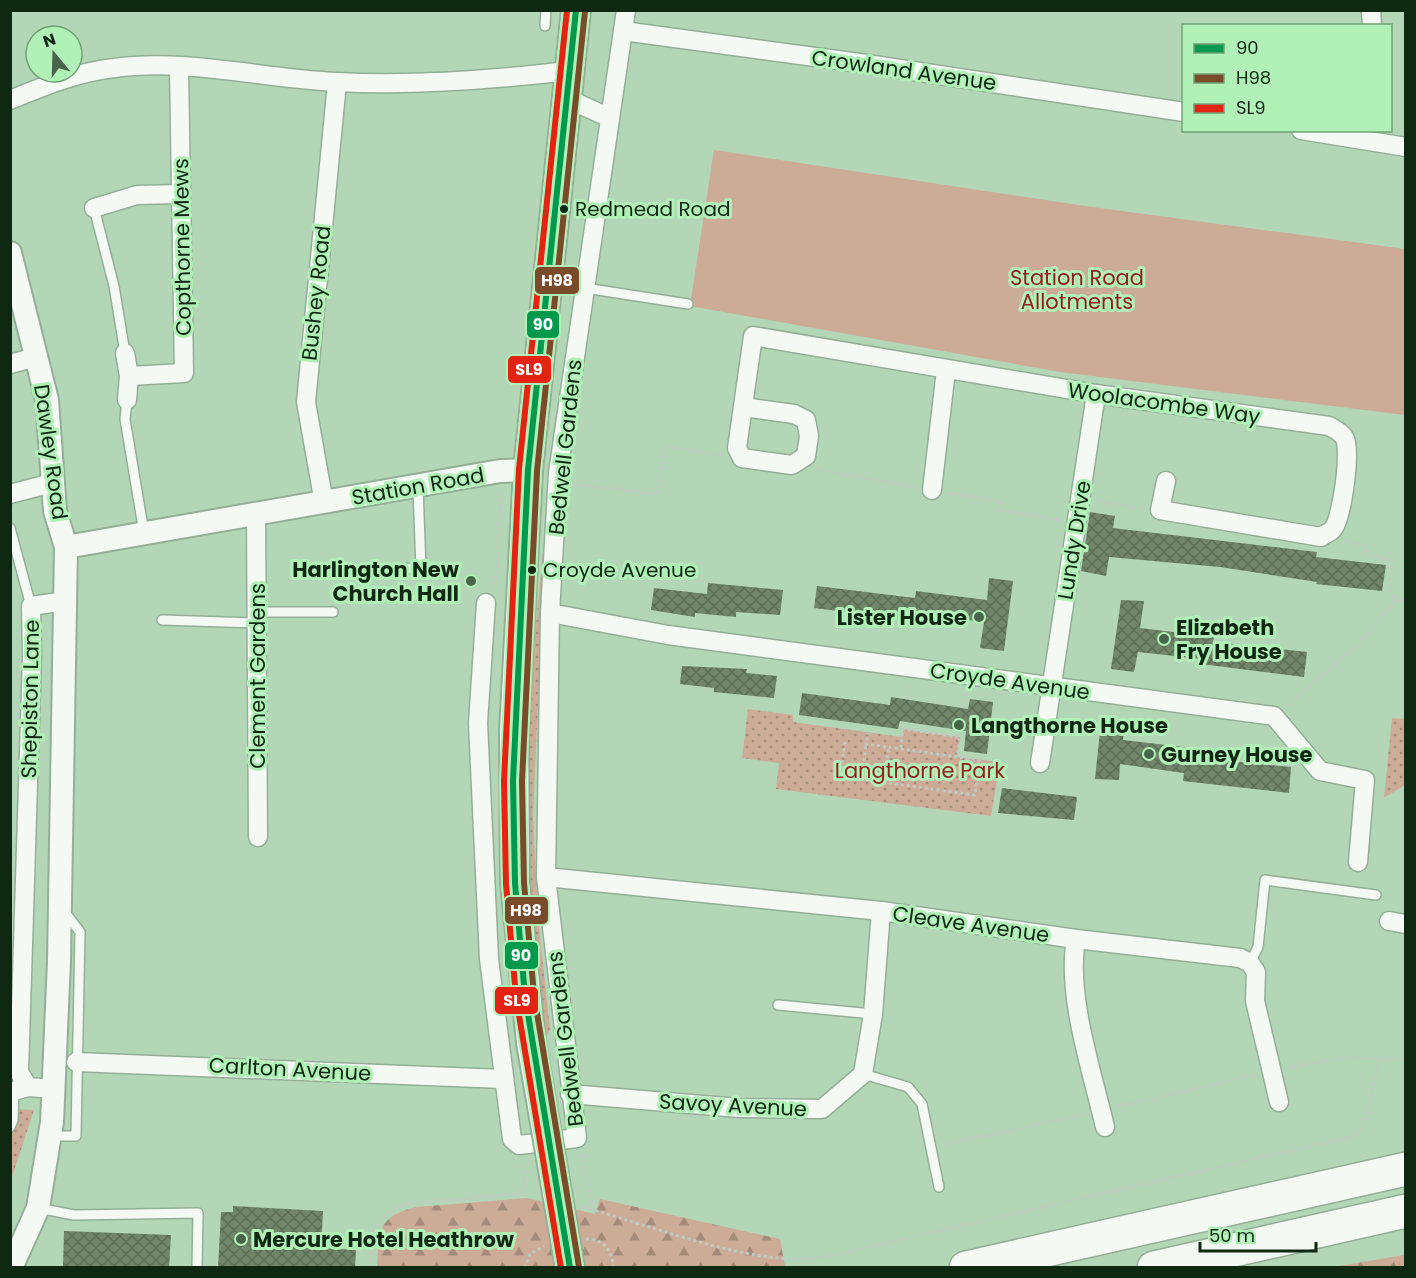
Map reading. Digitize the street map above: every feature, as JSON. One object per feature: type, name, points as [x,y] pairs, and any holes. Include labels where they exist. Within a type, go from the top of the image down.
[{"type":"highway","points":[[966,1268],[1406,1169]]},
{"type":"highway","points":[[1154,1268],[1406,1211]]},
{"type":"main road","points":[[568,1255],[531,1042],[520,948],[513,825],[514,732],[528,470],[576,10]]},
{"type":"street","name":"Bedwell Gardens","points":[[516,1142],[577,1138],[546,877],[550,613],[557,482],[626,10]]},
{"type":"street","name":"Crowland Avenue","points":[[623,31],[867,64],[1182,112]]},
{"type":"street","points":[[10,100],[54,82],[114,68],[179,67],[337,82],[495,80],[567,84],[610,118]]},
{"type":"street","name":"Copthorne Mews","points":[[129,376],[184,373],[179,67]]},
{"type":"street","name":"Bushey Road","points":[[324,503],[306,402],[337,82]]},
{"type":"street","points":[[1324,132],[1369,136],[1406,147]]},
{"type":"street","points":[[94,208],[137,195],[180,194]]},
{"type":"street","name":"Dawley Road","points":[[10,253],[47,400],[55,510],[66,547]]},
{"type":"street","name":"Woolacombe Way","points":[[742,458],[737,448],[753,336],[1096,394],[1329,426],[1344,436],[1348,454],[1338,517],[1333,529],[1321,537]]},
{"type":"street","points":[[125,353],[129,376],[127,400]]},
{"type":"street","points":[[10,364],[36,357]]},
{"type":"street","points":[[933,490],[946,370]]},
{"type":"street","name":"Lundy Drive","points":[[1040,763],[1096,394]]},
{"type":"street","points":[[742,458],[792,465],[806,456],[809,436],[806,420],[794,414],[743,407]]},
{"type":"street","name":"Station Road","points":[[66,547],[500,471],[528,470]]},
{"type":"street","points":[[1166,481],[1160,510],[1321,537]]},
{"type":"street","points":[[10,494],[52,483]]},
{"type":"street","name":"Clement Gardens","points":[[256,515],[258,837]]},
{"type":"street","name":"Shepiston Lane","points":[[11,1268],[38,1208],[51,1136],[60,905],[66,547]]},
{"type":"street","name":"Shepiston Lane","points":[[18,1090],[19,791],[31,606],[66,600]]},
{"type":"street","points":[[486,603],[478,723],[489,959],[503,1079],[516,1142]]},
{"type":"street","name":"Croyde Avenue","points":[[550,613],[668,634],[1274,716]]},
{"type":"street","points":[[1274,716],[1320,771],[1365,780],[1358,862]]},
{"type":"street","name":"Cleave Avenue","points":[[546,877],[881,911],[1076,939],[1240,958],[1250,963]]},
{"type":"street","points":[[863,1074],[873,1014],[881,911]]},
{"type":"street","points":[[1076,939],[1072,964],[1074,989],[1103,1119]]},
{"type":"street","points":[[1250,963],[1256,972],[1255,1001],[1279,1102]]},
{"type":"street","name":"Carlton Avenue","points":[[76,1062],[503,1079]]},
{"type":"street","name":"Savoy Avenue","points":[[570,1094],[738,1108],[822,1109],[863,1074]]},
{"type":"street","points":[[18,1090],[54,1089]]},
{"type":"lane","points":[[545,26],[546,10]]},
{"type":"lane","points":[[94,208],[114,286],[125,353]]},
{"type":"lane","points":[[585,288],[688,304]]},
{"type":"lane","points":[[127,400],[125,419],[144,533]]},
{"type":"lane","points":[[400,568],[421,569],[418,487]]},
{"type":"lane","points":[[10,528],[31,606]]},
{"type":"lane","points":[[162,620],[333,612]]},
{"type":"lane","points":[[1250,963],[1258,948],[1265,880],[1376,895]]},
{"type":"lane","points":[[51,1136],[76,1136],[80,932],[60,905]]},
{"type":"lane","points":[[778,1005],[873,1014]]},
{"type":"lane","points":[[863,1074],[908,1087],[922,1104],[939,1186]]},
{"type":"lane","points":[[10,1127],[18,1090]]},
{"type":"lane","points":[[38,1208],[74,1215],[198,1213],[197,1268]]},
{"type":"path","points":[[557,482],[657,494],[665,447],[742,458]]},
{"type":"path","points":[[792,465],[1000,501],[998,510],[1077,523]]},
{"type":"path","points":[[486,603],[498,566],[500,471]]},
{"type":"path","points":[[1081,499],[1160,510]]},
{"type":"path","points":[[1321,537],[1364,545],[1368,554],[1392,560],[1390,590],[1396,600]]},
{"type":"path","points":[[1396,600],[1406,601]]},
{"type":"path","points":[[1274,716],[1359,644],[1396,600]]},
{"type":"path","points":[[901,748],[903,729],[960,737],[957,757]]},
{"type":"path","points":[[862,779],[868,733]]},
{"type":"path","points":[[845,741],[840,776],[975,795],[979,760],[866,744]]},
{"type":"path","points":[[884,782],[889,747]]},
{"type":"path","points":[[931,1148],[1103,1119],[1271,1072],[1342,1058],[1406,1059]]},
{"type":"path","points":[[590,1209],[689,1238],[747,1252],[802,1260],[846,1252],[1355,1136],[1364,1126],[1373,1080],[1380,1060]]},
{"type":"path","points":[[371,1268],[376,1223],[396,1207],[439,1200],[519,1194],[524,1191],[525,1180],[516,1142]]},
{"type":"path","points":[[525,1268],[530,1254],[538,1248],[568,1255],[592,1239],[608,1248],[613,1257],[613,1268]]},
{"type":"green space","name":"Station Road Allotments","points":[[714,150],[1085,206],[1405,249],[1405,415],[1060,372],[690,306]]},
{"type":"green space","points":[[546,520],[533,816],[538,918],[550,1029],[545,1039],[531,910],[527,780],[531,682]]},
{"type":"green space","name":"Langthorne Park","points":[[748,709],[793,715],[793,722],[902,737],[903,729],[960,737],[957,757],[1000,762],[991,816],[776,789],[779,763],[742,758]]},
{"type":"green space","points":[[1392,718],[1405,719],[1405,785],[1384,798]]},
{"type":"green space","points":[[11,1109],[34,1110],[11,1180]]},
{"type":"green space","points":[[527,1198],[595,1214],[600,1199],[780,1239],[785,1266],[377,1268],[380,1235],[383,1227],[393,1216],[403,1211],[416,1207]]},
{"type":"green space","points":[[1404,1255],[1405,1267],[1333,1267]]},
{"type":"building","points":[[1090,512],[1115,516],[1113,528],[1317,552],[1316,557],[1386,565],[1382,591],[1316,584],[1317,582],[1220,567],[1109,557],[1106,576],[1081,571]]},
{"type":"building","name":"Lister House","points":[[989,578],[1013,581],[1004,651],[980,648],[984,622],[922,614],[920,621],[814,608],[817,586],[915,598],[916,591],[987,600]]},
{"type":"building","points":[[708,583],[783,590],[780,615],[736,612],[736,617],[695,613],[695,617],[651,610],[654,588],[707,594]]},
{"type":"building","name":"Elizabeth Fry House","points":[[1121,600],[1144,601],[1140,628],[1214,637],[1213,642],[1307,652],[1304,677],[1201,664],[1202,659],[1138,652],[1134,672],[1111,669]]},
{"type":"building","points":[[682,666],[747,669],[746,673],[777,676],[774,698],[714,692],[714,688],[680,684]]},
{"type":"building","name":"Langthorne House","points":[[802,693],[890,705],[891,697],[968,709],[970,699],[993,702],[987,754],[964,751],[966,731],[900,721],[898,729],[799,715]]},
{"type":"building","name":"Gurney House","points":[[1101,722],[1125,723],[1123,740],[1201,749],[1199,758],[1291,767],[1289,793],[1183,781],[1184,773],[1120,764],[1119,780],[1095,779]]},
{"type":"building","points":[[1002,788],[1077,797],[1074,820],[998,813]]},
{"type":"building","name":"Mercure Hotel Heathrow","points":[[233,1206],[323,1211],[321,1248],[356,1250],[355,1268],[218,1268],[221,1212],[233,1212]]},
{"type":"building","points":[[64,1231],[171,1235],[169,1268],[63,1267]]},
{"type":"transit line","name":"SL9","points":[[561,1268],[516,997],[506,884],[504,781],[519,469],[567,10]]},
{"type":"transit line","name":"90","points":[[570,1268],[525,996],[515,883],[513,781],[528,470],[576,10]]},
{"type":"transit line","name":"H98","points":[[579,1267],[534,995],[524,883],[522,781],[537,471],[585,11]]},
{"type":"place","name":"Redmead Road","points":[[564,209]]},
{"type":"place","name":"Croyde Avenue","points":[[532,570]]},
{"type":"place","name":"Harlington New Church Hall","points":[[471,581]]},
{"type":"place","name":"Lister House","points":[[979,617]]},
{"type":"place","name":"Elizabeth Fry House","points":[[1164,639]]},
{"type":"place","name":"Langthorne House","points":[[959,725]]},
{"type":"place","name":"Gurney House","points":[[1149,754]]},
{"type":"place","name":"Mercure Hotel Heathrow","points":[[241,1239]]}]
